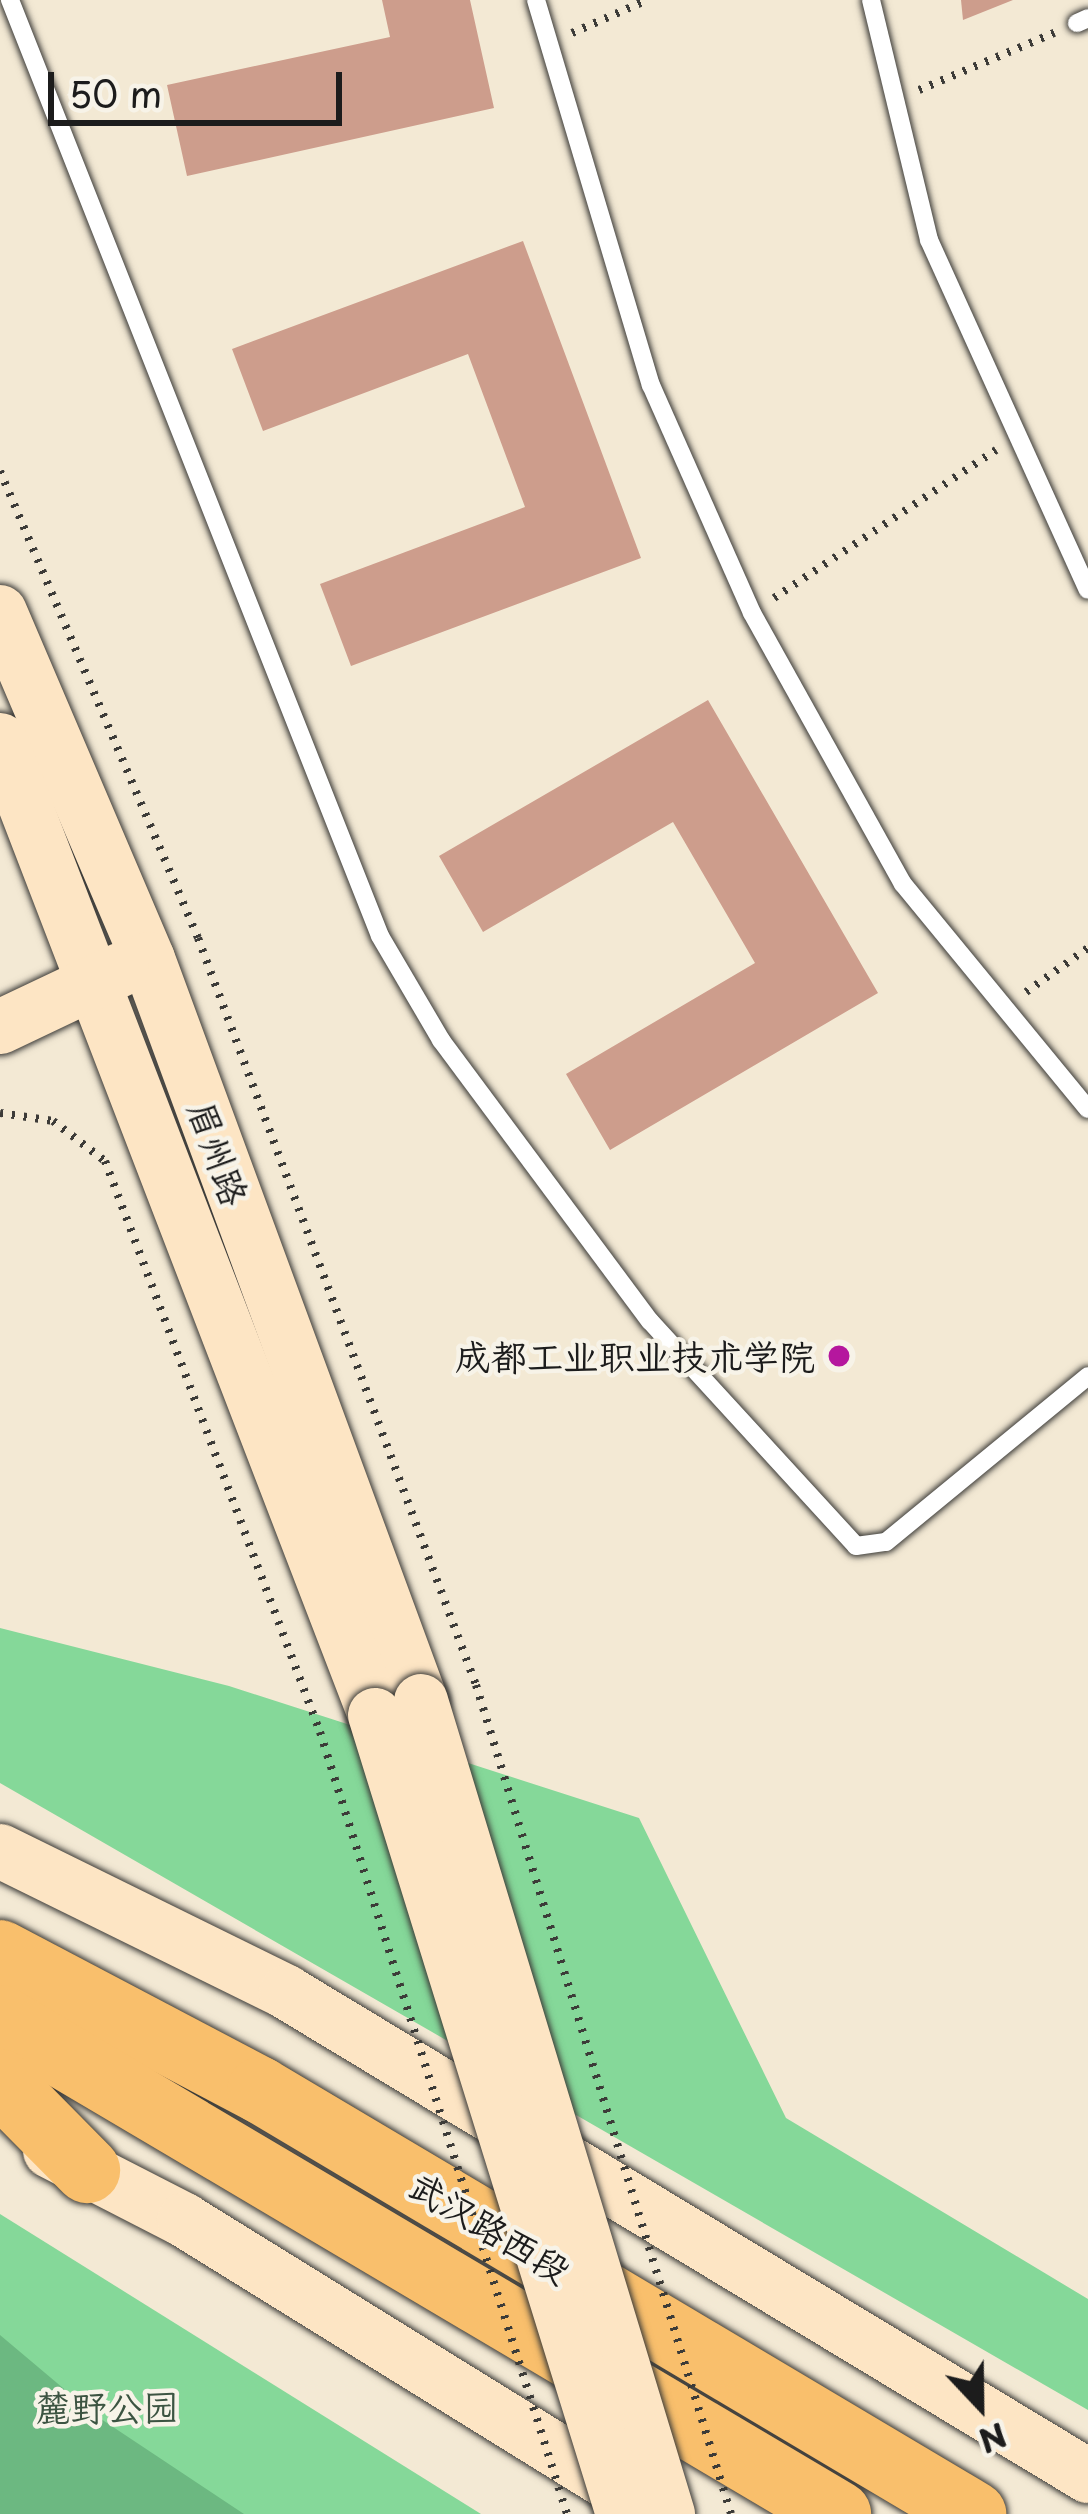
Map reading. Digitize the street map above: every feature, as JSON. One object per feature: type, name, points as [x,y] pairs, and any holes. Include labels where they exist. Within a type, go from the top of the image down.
[{"type":"highway","name":"武汉路西段","points":[[0,1953],[260,2090],[973,2514]]},
{"type":"highway","name":"武汉路西段","points":[[0,2018],[838,2514]]},
{"type":"highway","points":[[0,2082],[87,2170]]},
{"type":"main road","name":"眉州路","points":[[0,612],[148,959],[398,1708]]},
{"type":"main road","points":[[0,740],[92,982],[398,1708],[668,2514]]},
{"type":"main road","points":[[0,1027],[148,959]]},
{"type":"main road","points":[[398,1708],[623,2514]]},
{"type":"main road","points":[[0,1851],[286,1992],[1088,2476]]},
{"type":"main road","points":[[0,2125],[87,2170],[659,2514]]},
{"type":"lane","points":[[10,0],[380,936],[441,1040],[650,1321],[856,1546],[886,1542],[1088,1376]]},
{"type":"lane","points":[[536,0],[651,385],[752,613],[903,884],[1000,1011],[1088,1109]]},
{"type":"lane","points":[[871,0],[888,103],[929,240],[1012,439],[1088,590]]},
{"type":"path","points":[[547,44],[647,0]]},
{"type":"path","points":[[888,103],[1083,21]]},
{"type":"path","points":[[752,613],[1012,439]]},
{"type":"path","points":[[0,472],[198,938],[476,1685],[731,2514]]},
{"type":"path","points":[[1000,1011],[1088,948]]},
{"type":"path","points":[[0,1113],[52,1121],[105,1161],[320,1732],[567,2514]]},
{"type":"green space","points":[[0,1628],[229,1686],[639,1818],[786,2118],[1088,2299],[1088,2410],[0,1783]]},
{"type":"green space","name":"麓野公园","points":[[0,2214],[481,2514],[0,2514]]},
{"type":"green space","points":[[0,2335],[95,2415],[244,2514],[0,2514]]},
{"type":"building","points":[[382,0],[470,0],[494,108],[187,176],[167,85],[390,37]]},
{"type":"building","points":[[961,0],[1013,0],[963,20]]},
{"type":"building","points":[[523,241],[641,558],[351,666],[320,584],[525,507],[468,354],[263,431],[232,349]]},
{"type":"building","points":[[708,700],[878,993],[610,1150],[566,1074],[755,963],[673,822],[483,932],[439,856]]},
{"type":"place","name":"成都工业职业技术学院","points":[[839,1356]]}]
